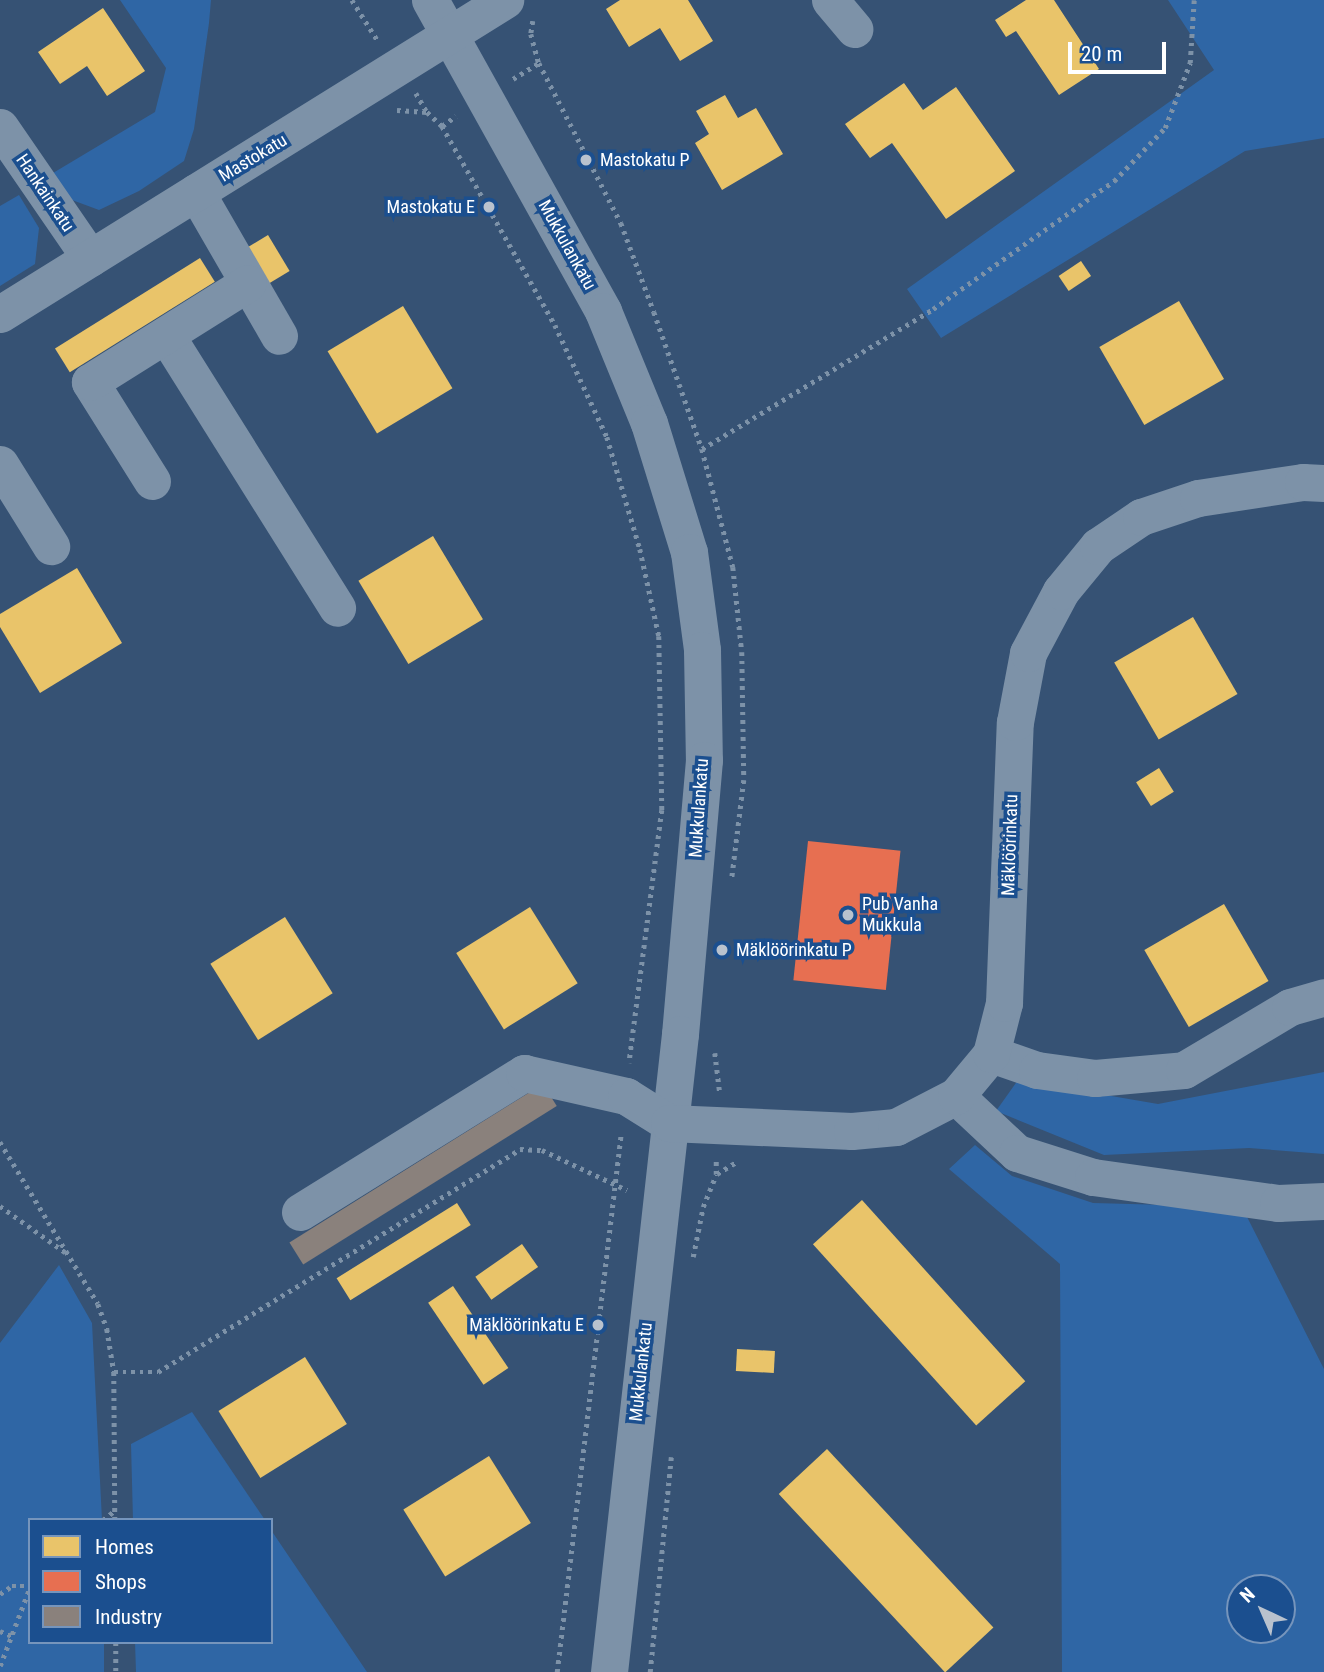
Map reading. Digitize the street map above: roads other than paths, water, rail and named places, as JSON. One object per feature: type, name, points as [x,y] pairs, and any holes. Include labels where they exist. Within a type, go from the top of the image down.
[{"type":"street","name":"Mukkulankatu","points":[[430,0],[448,37],[603,312],[649,423],[689,552],[702,650],[704,760],[669,1123],[609,1672]]},
{"type":"street","name":"Mastokatu","points":[[0,314],[505,0]]},
{"type":"street","points":[[830,0],[854,29]]},
{"type":"street","name":"Hankainkatu","points":[[0,127],[90,258]]},
{"type":"street","points":[[196,192],[279,336]]},
{"type":"street","points":[[152,481],[90,382],[248,284]]},
{"type":"street","points":[[166,335],[337,608]]},
{"type":"street","points":[[0,464],[51,546]]},
{"type":"street","name":"Mäklöörinkatu","points":[[669,1123],[852,1131],[896,1127],[956,1096],[991,1054],[1004,1003],[1015,722],[1028,653],[1061,590],[1098,546],[1141,517],[1198,498],[1303,482],[1324,483]]},
{"type":"street","points":[[991,1054],[1037,1070],[1095,1078],[1184,1070],[1290,1006],[1324,997]]},
{"type":"street","points":[[300,1212],[524,1073],[626,1096],[669,1123]]},
{"type":"street","points":[[956,1096],[1017,1153],[1093,1177],[1278,1203],[1324,1201]]},
{"type":"place","name":"Mastokatu P","points":[[586,160]]},
{"type":"place","name":"Mastokatu E","points":[[489,207]]},
{"type":"place","name":"Pub Vanha Mukkula","points":[[848,915]]},
{"type":"place","name":"Mäklöörinkatu P","points":[[722,950]]},
{"type":"place","name":"Mäklöörinkatu E","points":[[598,1325]]}]
